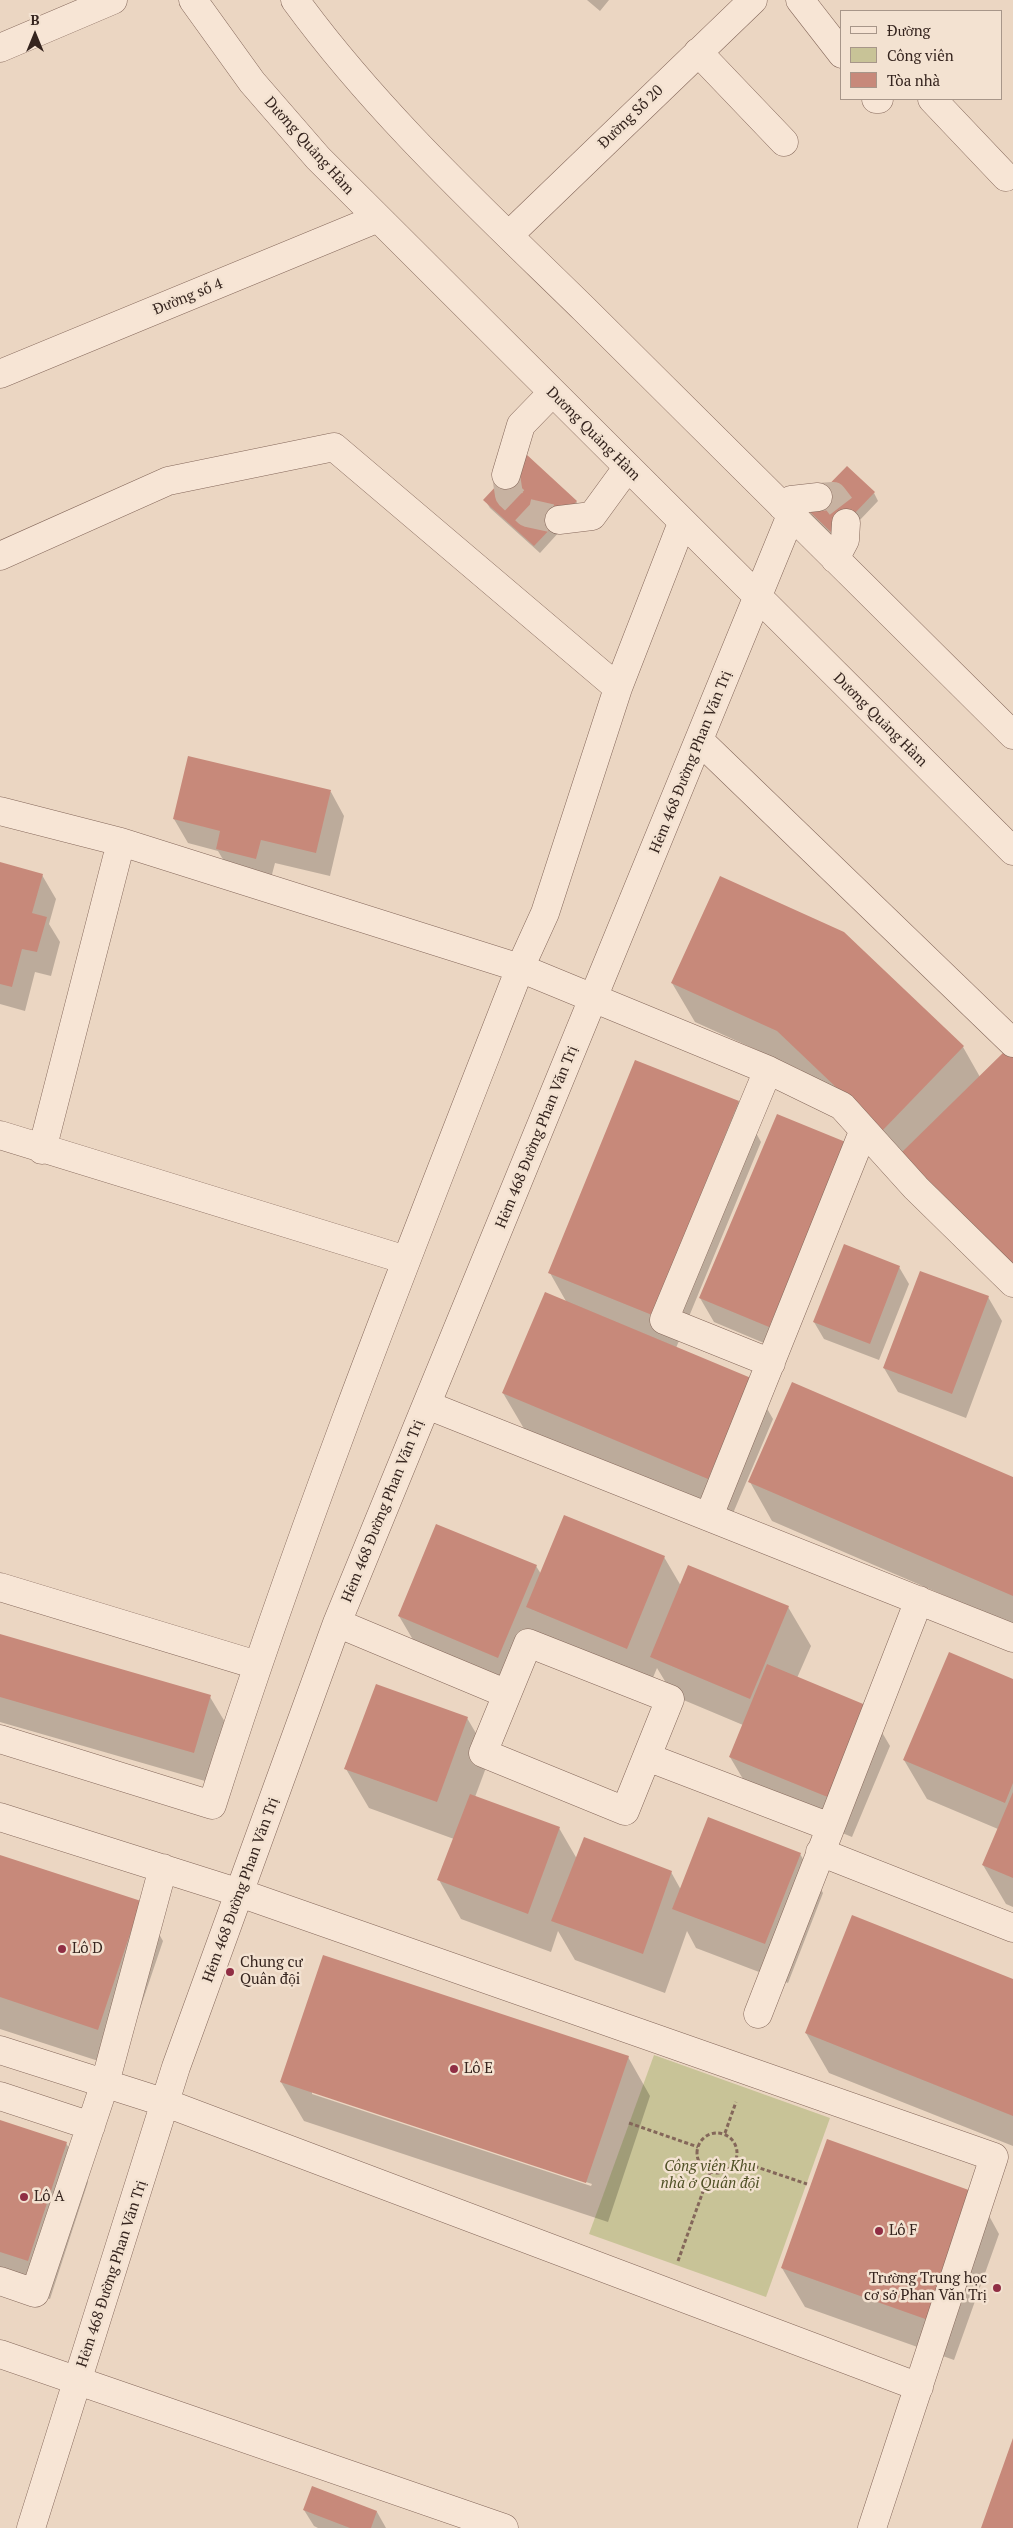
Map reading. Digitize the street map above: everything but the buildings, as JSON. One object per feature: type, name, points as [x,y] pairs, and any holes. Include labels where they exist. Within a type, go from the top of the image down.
[{"type":"street","points":[[0,48],[113,0]]},
{"type":"street","name":"Dương Quảng Hàm","points":[[193,0],[252,82],[318,158],[376,219],[1013,851]]},
{"type":"street","points":[[295,0],[317,30],[379,103],[509,235],[1013,735]]},
{"type":"street","name":"Đường Số 20","points":[[509,235],[752,0]]},
{"type":"street","points":[[800,0],[840,51]]},
{"type":"street","points":[[698,52],[784,142]]},
{"type":"street","points":[[933,100],[1006,177]]},
{"type":"street","name":"Đường số 4","points":[[0,374],[376,219]]},
{"type":"street","points":[[506,475],[521,425],[552,394]]},
{"type":"street","points":[[0,556],[168,481],[334,447],[618,688]]},
{"type":"street","points":[[559,520],[592,516],[627,468]]},
{"type":"street","points":[[787,511],[791,500],[818,497]]},
{"type":"street","name":"Hẻm 468 Đường Phan Văn Trị","points":[[31,2528],[166,2103],[337,1623],[758,598],[787,511]]},
{"type":"street","points":[[0,1739],[212,1804],[257,1665],[406,1260],[520,968],[545,913],[618,688],[682,523]]},
{"type":"street","points":[[835,559],[845,540],[846,523]]},
{"type":"street","points":[[700,741],[1013,1043]]},
{"type":"street","points":[[0,811],[121,842],[520,968],[768,1070],[842,1106],[863,1132],[916,1188],[1013,1283]]},
{"type":"street","points":[[42,1150],[121,842]]},
{"type":"street","points":[[768,1070],[664,1320],[771,1363]]},
{"type":"street","points":[[709,1516],[863,1132]]},
{"type":"street","points":[[0,1135],[42,1150],[406,1260]]},
{"type":"street","points":[[427,1405],[1013,1638]]},
{"type":"street","points":[[0,1587],[257,1665]]},
{"type":"street","points":[[758,2014],[919,1600]]},
{"type":"street","points":[[337,1623],[507,1694]]},
{"type":"street","points":[[528,1642],[670,1699],[626,1811],[483,1754],[507,1694],[528,1642]]},
{"type":"street","points":[[647,1757],[1013,1928]]},
{"type":"street","points":[[0,1817],[240,1893],[994,2158],[872,2528]]},
{"type":"street","points":[[0,2281],[35,2293],[105,2083],[162,1868]]},
{"type":"street","points":[[0,2050],[166,2103],[919,2388]]},
{"type":"street","points":[[0,2096],[91,2126]]},
{"type":"street","points":[[0,2354],[504,2528]]},
{"type":"path","points":[[629,2123],[698,2147]]},
{"type":"path","points":[[724,2134],[735,2143],[738,2149],[736,2160],[724,2172],[710,2172],[701,2164],[698,2158],[698,2147],[706,2136],[724,2134]]},
{"type":"path","points":[[736,2160],[807,2184]]},
{"type":"path","points":[[666,2292],[710,2172]]},
{"type":"green space","name":"Công viên Khu nhà ở Quân đội","points":[[654,2055],[830,2118],[766,2297],[589,2234]]},
{"type":"tunnel","points":[[506,475],[509,495],[528,513],[559,520]]},
{"type":"tunnel","points":[[818,497],[833,496],[843,509],[846,523]]},
{"type":"place","name":"Lô D","points":[[62,1949]]},
{"type":"place","name":"Chung cư Quân đội","points":[[230,1972]]},
{"type":"place","name":"Lô E","points":[[454,2069]]},
{"type":"place","name":"Lô A","points":[[24,2197]]},
{"type":"place","name":"Lô F","points":[[879,2231]]},
{"type":"place","name":"Trường Trung học cơ sở Phan Văn Trị","points":[[997,2288]]}]
